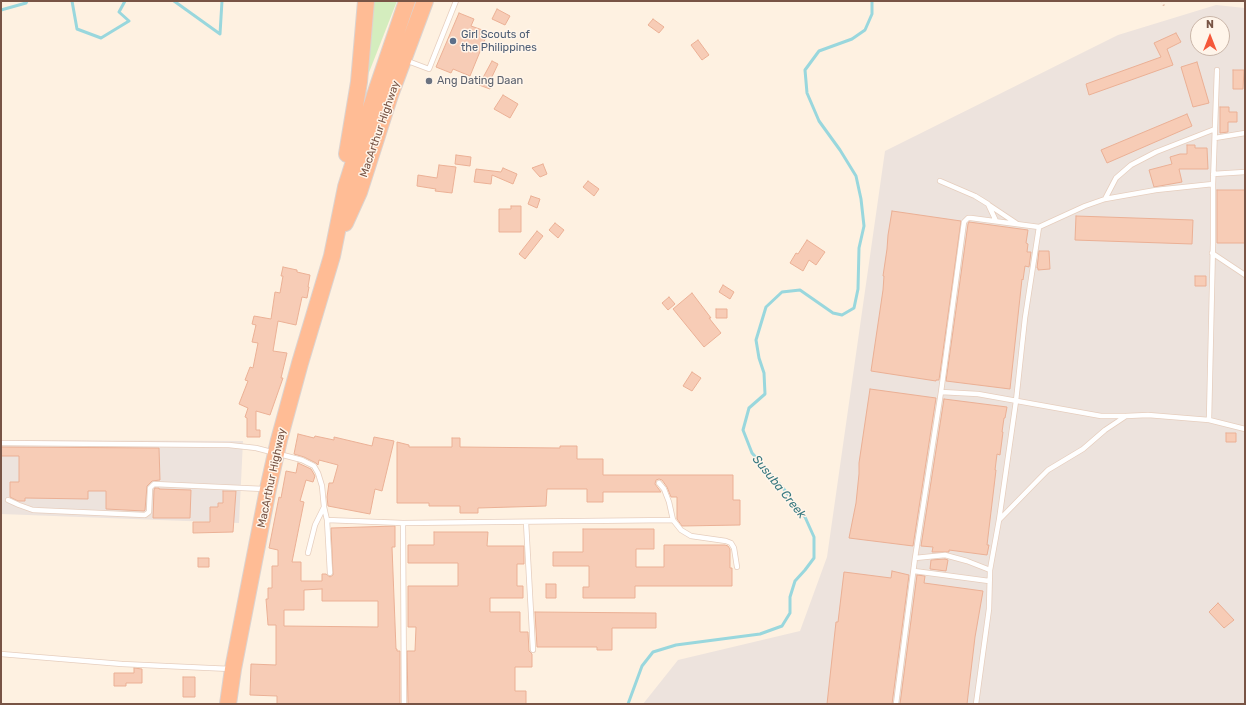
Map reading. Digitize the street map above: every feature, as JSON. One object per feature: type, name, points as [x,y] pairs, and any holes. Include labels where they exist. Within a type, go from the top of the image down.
[{"type":"highway","points":[[332,256],[331,217],[350,139],[359,82],[366,1]]},
{"type":"highway","name":"MacArthur Highway","points":[[332,256],[346,187],[377,89],[408,1]]},
{"type":"highway","name":"MacArthur Highway","points":[[228,704],[233,669],[268,489],[300,362],[332,256],[358,192],[403,59],[424,4]]},
{"type":"lane","points":[[403,59],[429,69],[456,1]]},
{"type":"lane","points":[[1209,420],[1214,208],[1213,174],[1217,70]]},
{"type":"lane","points":[[1105,199],[1116,178],[1131,165],[1156,152],[1215,129]]},
{"type":"lane","points":[[1215,138],[1245,133]]},
{"type":"lane","points":[[1213,174],[1245,172]]},
{"type":"lane","points":[[940,181],[975,196],[1017,224]]},
{"type":"lane","points":[[896,704],[941,392],[963,224],[965,220],[971,218],[1038,227],[1085,206],[1105,199],[1156,190],[1213,184]]},
{"type":"lane","points":[[988,204],[996,221]]},
{"type":"lane","points":[[976,704],[988,614],[990,570],[999,520],[1016,401],[1025,318],[1038,227]]},
{"type":"lane","points":[[1212,253],[1245,275]]},
{"type":"lane","points":[[941,392],[978,394],[1064,408],[1101,416],[1148,415],[1209,420],[1245,430]]},
{"type":"lane","points":[[999,520],[1048,470],[1083,449],[1105,430],[1126,416]]},
{"type":"lane","points":[[1,443],[229,445],[249,447],[307,462],[314,466],[322,486],[327,520],[330,573]]},
{"type":"lane","points":[[659,483],[664,489],[670,502],[673,520],[681,530],[692,536],[731,543],[734,548],[737,567]]},
{"type":"lane","points":[[8,500],[32,510],[145,515],[149,512],[150,488],[154,484],[268,489]]},
{"type":"lane","points":[[308,553],[315,525],[324,507]]},
{"type":"lane","points":[[327,520],[403,522],[673,520]]},
{"type":"lane","points":[[403,522],[404,704]]},
{"type":"lane","points":[[526,522],[533,650]]},
{"type":"lane","points":[[916,558],[945,555],[967,561],[990,570]]},
{"type":"lane","points":[[914,571],[989,581]]},
{"type":"lane","points":[[1,654],[122,664],[233,669]]},
{"type":"path","points":[[1162,1],[1164,6]]},
{"type":"shaded area","points":[[1216,5],[1245,8],[1245,704],[643,704],[678,660],[800,631],[827,557],[885,151],[1118,35]]},
{"type":"shaded area","points":[[1,440],[243,441],[239,523],[1,514]]},
{"type":"green space","points":[[374,1],[397,1],[368,75]]},
{"type":"building","points":[[497,9],[510,16],[505,25],[492,19]]},
{"type":"building","points":[[459,13],[474,19],[471,26],[488,32],[470,76],[453,69],[451,73],[436,67]]},
{"type":"building","points":[[653,19],[664,27],[659,33],[648,25]]},
{"type":"building","points":[[1176,33],[1181,42],[1167,49],[1173,65],[1089,95],[1086,84],[1161,57],[1154,43]]},
{"type":"building","points":[[698,40],[709,55],[702,60],[691,45]]},
{"type":"building","points":[[492,61],[498,64],[490,81],[493,82],[490,89],[479,85]]},
{"type":"building","points":[[1197,62],[1209,103],[1193,107],[1181,67]]},
{"type":"building","points":[[1233,70],[1244,70],[1243,89],[1233,89]]},
{"type":"building","points":[[503,95],[518,104],[510,118],[494,109]]},
{"type":"building","points":[[1220,107],[1229,107],[1229,112],[1237,112],[1237,122],[1228,122],[1228,132],[1220,133]]},
{"type":"building","points":[[1187,114],[1192,126],[1107,163],[1101,150]]},
{"type":"building","points":[[1187,145],[1195,145],[1195,148],[1207,148],[1208,169],[1179,169],[1182,182],[1154,187],[1149,170],[1172,164],[1170,157],[1180,154],[1187,154]]},
{"type":"building","points":[[456,155],[471,157],[470,166],[455,164]]},
{"type":"building","points":[[543,164],[547,174],[540,177],[532,168]]},
{"type":"building","points":[[439,165],[456,167],[452,193],[435,191],[436,189],[417,186],[418,175],[437,178]]},
{"type":"building","points":[[503,168],[517,174],[513,184],[492,175],[491,184],[474,182],[476,169],[501,172]]},
{"type":"building","points":[[588,181],[599,189],[594,196],[583,187]]},
{"type":"building","points":[[1217,190],[1245,190],[1245,243],[1217,243]]},
{"type":"building","points":[[531,196],[540,199],[537,208],[528,204]]},
{"type":"building","points":[[511,206],[521,206],[521,232],[499,232],[499,209],[511,209]]},
{"type":"building","points":[[892,211],[961,221],[939,380],[936,381],[871,371],[883,290],[883,276]]},
{"type":"building","points":[[1076,216],[1193,220],[1192,244],[1075,240]]},
{"type":"building","points":[[969,222],[1028,230],[1026,243],[1028,244],[1027,252],[1031,252],[1029,267],[1025,266],[1023,280],[1022,279],[1010,389],[946,381]]},
{"type":"building","points":[[555,223],[564,230],[558,238],[549,230]]},
{"type":"building","points":[[537,231],[543,236],[525,259],[519,254]]},
{"type":"building","points":[[807,240],[825,252],[816,265],[809,260],[803,271],[790,263]]},
{"type":"building","points":[[1039,251],[1049,251],[1050,269],[1038,270]]},
{"type":"building","points":[[283,267],[310,275],[307,298],[302,297],[296,325],[278,321],[273,351],[287,353],[281,378],[283,378],[270,415],[256,411],[256,430],[260,430],[260,437],[247,437],[247,418],[245,417],[248,408],[239,404],[248,381],[245,380],[250,367],[253,368],[258,343],[252,342],[256,325],[252,324],[254,316],[271,319],[275,292],[280,293]]},
{"type":"building","points":[[1195,276],[1206,276],[1206,286],[1195,286]]},
{"type":"building","points":[[723,285],[734,292],[730,299],[719,292]]},
{"type":"building","points":[[692,293],[721,333],[704,347],[673,309]]},
{"type":"building","points":[[669,297],[675,304],[668,310],[662,303]]},
{"type":"building","points":[[716,309],[727,309],[727,318],[716,318]]},
{"type":"building","points":[[692,372],[701,378],[692,391],[683,386]]},
{"type":"building","points":[[870,389],[936,398],[913,546],[849,538],[856,503],[859,463]]},
{"type":"building","points":[[944,399],[1007,407],[1004,418],[1000,455],[997,454],[987,555],[949,550],[949,552],[932,552],[933,547],[921,546]]},
{"type":"building","points":[[1226,433],[1236,433],[1236,442],[1226,442]]},
{"type":"building","points":[[298,434],[314,438],[315,436],[334,440],[334,437],[372,446],[374,437],[394,441],[382,491],[375,489],[370,514],[328,506],[327,497],[329,483],[333,483],[338,465],[319,460],[318,465],[304,457],[294,454]]},
{"type":"building","points":[[452,438],[460,438],[460,447],[560,448],[560,446],[577,446],[577,459],[603,459],[603,475],[733,475],[733,500],[740,500],[740,525],[682,526],[677,519],[677,497],[671,497],[667,487],[662,480],[659,479],[656,480],[655,484],[661,492],[603,492],[603,502],[587,502],[587,489],[547,489],[546,506],[478,508],[478,513],[460,513],[460,506],[429,506],[429,503],[397,503],[397,442],[409,445],[409,447],[452,447]]},
{"type":"building","points":[[1,447],[159,448],[160,480],[152,481],[147,486],[144,511],[106,509],[106,491],[88,491],[88,499],[25,498],[25,501],[18,501],[10,497],[10,482],[19,482],[19,456],[1,456]]},
{"type":"building","points":[[298,463],[311,469],[315,476],[313,482],[306,480],[300,501],[304,502],[292,562],[301,562],[301,581],[322,581],[322,574],[326,574],[330,577],[333,575],[331,528],[395,526],[395,547],[392,547],[396,649],[397,651],[400,651],[400,704],[277,704],[277,696],[250,695],[251,664],[276,665],[276,625],[268,625],[266,599],[268,599],[268,588],[272,588],[272,566],[278,566],[278,550],[269,548],[279,497],[281,498],[286,471],[296,473]],"holes":[[[322,589],[322,601],[378,601],[378,627],[284,626],[284,610],[304,610],[304,590]]]},
{"type":"building","points":[[155,488],[191,490],[190,518],[153,518]]},
{"type":"building","points":[[223,491],[236,491],[233,532],[193,533],[193,522],[210,522],[210,507],[218,507],[218,503],[223,503]]},
{"type":"building","points":[[583,529],[654,529],[654,549],[636,549],[636,567],[664,567],[664,545],[728,546],[730,549],[730,568],[732,568],[732,586],[635,586],[635,598],[583,598],[583,587],[589,587],[589,566],[553,566],[553,552],[583,552]]},
{"type":"building","points":[[434,532],[488,532],[487,546],[524,546],[524,564],[517,564],[517,586],[523,586],[523,598],[490,598],[490,612],[520,612],[520,632],[528,632],[529,651],[532,654],[532,667],[515,667],[515,691],[526,691],[526,704],[408,704],[407,651],[415,651],[416,627],[408,627],[408,586],[458,586],[458,563],[408,563],[408,545],[434,545]]},
{"type":"building","points":[[198,558],[209,558],[209,567],[198,567]]},
{"type":"building","points":[[931,560],[948,560],[946,571],[930,569]]},
{"type":"building","points":[[892,571],[909,575],[892,704],[827,704],[836,622],[838,622],[844,572],[891,578]]},
{"type":"building","points":[[917,575],[925,576],[924,583],[983,591],[975,637],[967,704],[900,704]]},
{"type":"building","points":[[546,584],[556,584],[556,598],[546,598]]},
{"type":"building","points":[[1218,603],[1234,620],[1224,628],[1209,612]]},
{"type":"building","points":[[535,612],[656,613],[656,628],[612,628],[612,650],[597,650],[597,647],[537,647]]},
{"type":"building","points":[[134,668],[142,669],[142,683],[126,683],[126,686],[114,686],[114,673],[134,673]]},
{"type":"building","points":[[183,677],[195,677],[195,697],[183,697]]},
{"type":"waterway","points":[[1,10],[26,3],[27,1]]},
{"type":"waterway","points":[[72,1],[77,29],[101,38],[129,21],[119,12],[125,1]]},
{"type":"waterway","points":[[174,1],[220,34],[222,1]]},
{"type":"waterway","name":"Susuba Creek","points":[[628,704],[642,666],[653,652],[676,645],[760,634],[782,626],[790,613],[790,597],[795,581],[814,558],[814,537],[805,517],[783,488],[752,453],[743,430],[749,408],[765,394],[764,373],[759,358],[756,340],[766,307],[782,292],[800,290],[833,313],[842,315],[854,308],[858,289],[859,248],[864,226],[861,199],[856,176],[840,150],[819,121],[807,93],[805,70],[819,51],[852,39],[865,30],[872,14],[872,1]]},
{"type":"place","name":"Girl Scouts of the Philippines","points":[[453,41]]},
{"type":"place","name":"Ang Dating Daan","points":[[429,81]]}]
